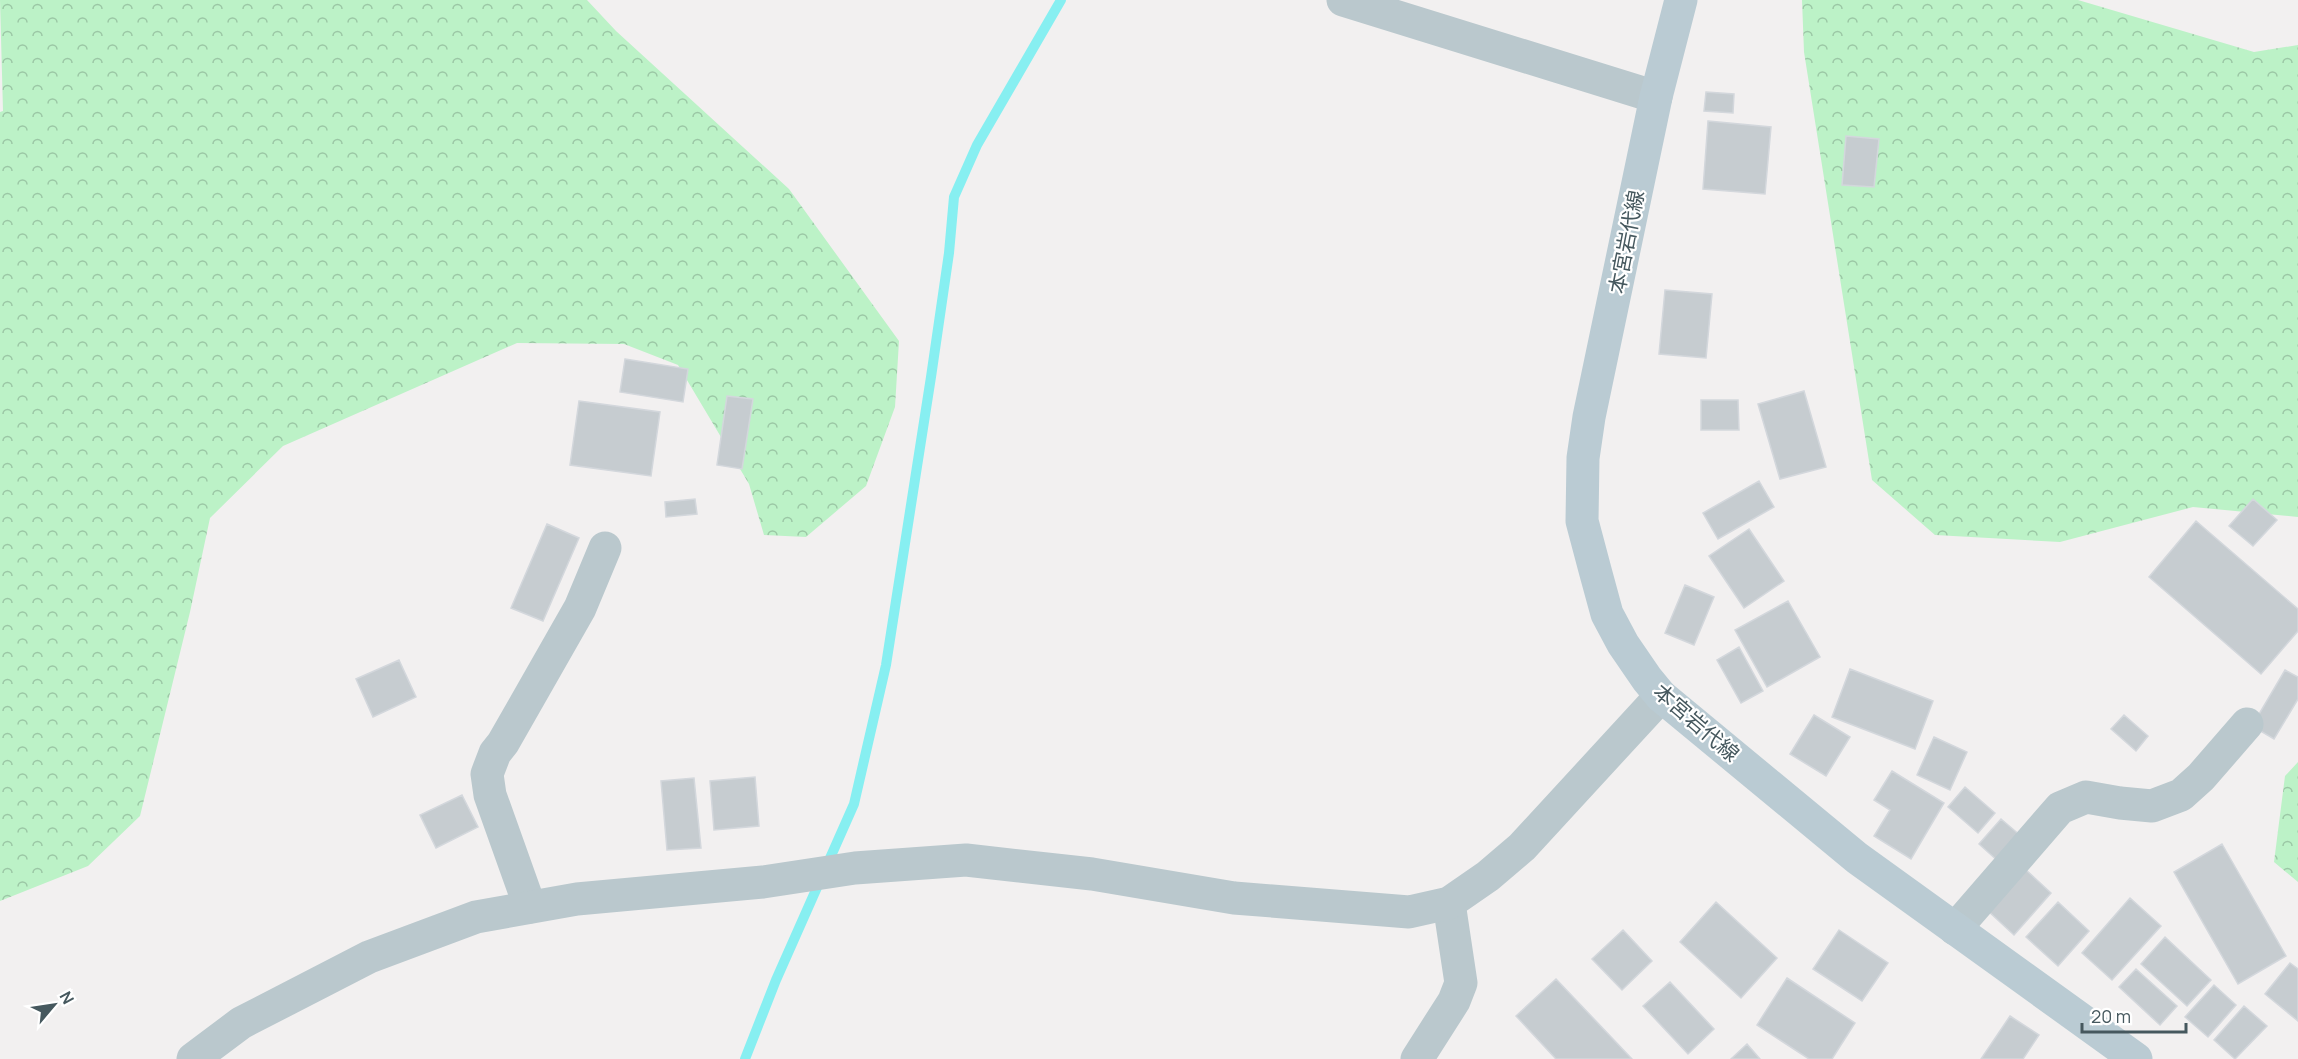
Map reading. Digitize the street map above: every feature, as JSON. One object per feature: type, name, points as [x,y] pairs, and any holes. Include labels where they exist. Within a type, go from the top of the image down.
[{"type":"main road","name":"本宮岩代線","points":[[1681,0],[1656,97],[1589,417],[1583,458],[1582,521],[1607,614],[1623,644],[1661,696],[1857,858],[2136,1059]]},
{"type":"street","points":[[1343,0],[1656,97]]},
{"type":"street","points":[[530,907],[490,795],[487,774],[495,753],[503,743],[580,608],[605,548]]},
{"type":"street","points":[[193,1059],[241,1023],[369,957],[476,917],[577,899],[763,882],[855,868],[966,860],[1092,874],[1234,898],[1409,912],[1449,903],[1488,876],[1522,847],[1661,696]]},
{"type":"street","points":[[1955,929],[2060,808],[2086,797],[2152,806],[2181,795],[2201,777],[2247,724]]},
{"type":"street","points":[[1417,1059],[1454,1001],[1461,983],[1449,903]]},
{"type":"green space","points":[[0,0],[587,0],[616,31],[789,189],[899,341],[895,407],[866,486],[806,537],[764,535],[749,484],[678,365],[624,344],[517,343],[283,446],[210,518],[190,612],[140,816],[88,866],[0,901],[0,112],[3,111]]},
{"type":"green space","points":[[1802,0],[2078,0],[2254,52],[2298,45],[2298,517],[2193,507],[2060,542],[1935,535],[1872,480],[1804,52]]},
{"type":"green space","points":[[2298,762],[2298,882],[2274,862],[2285,776]]},
{"type":"building","points":[[1706,92],[1734,94],[1733,113],[1704,111]]},
{"type":"building","points":[[1708,121],[1771,127],[1765,194],[1703,189]]},
{"type":"building","points":[[1846,136],[1879,139],[1874,187],[1842,185]]},
{"type":"building","points":[[1665,290],[1712,294],[1706,358],[1659,354]]},
{"type":"building","points":[[625,359],[688,369],[683,402],[620,392]]},
{"type":"building","points":[[1804,391],[1826,467],[1780,479],[1758,404]]},
{"type":"building","points":[[727,396],[753,399],[742,469],[717,465]]},
{"type":"building","points":[[1701,400],[1738,400],[1739,430],[1701,430]]},
{"type":"building","points":[[579,401],[660,412],[651,476],[570,465]]},
{"type":"building","points":[[1759,481],[1774,507],[1718,539],[1703,513]]},
{"type":"building","points":[[695,499],[697,514],[666,517],[665,502]]},
{"type":"building","points":[[2253,499],[2277,520],[2253,546],[2229,526]]},
{"type":"building","points":[[2196,521],[2298,609],[2298,631],[2261,674],[2149,577]]},
{"type":"building","points":[[547,524],[579,538],[543,621],[511,608]]},
{"type":"building","points":[[1749,529],[1784,581],[1744,608],[1709,556]]},
{"type":"building","points":[[1685,585],[1714,597],[1694,645],[1665,633]]},
{"type":"building","points":[[1788,601],[1820,657],[1767,687],[1735,630]]},
{"type":"building","points":[[1739,647],[1763,691],[1741,703],[1717,660]]},
{"type":"building","points":[[399,660],[416,697],[373,717],[356,679]]},
{"type":"building","points":[[1850,669],[1933,701],[1915,749],[1832,717]]},
{"type":"building","points":[[2285,670],[2298,677],[2298,699],[2274,739],[2252,726]]},
{"type":"building","points":[[1814,715],[1850,737],[1826,776],[1790,754]]},
{"type":"building","points":[[2124,715],[2148,736],[2136,751],[2111,729]]},
{"type":"building","points":[[1934,737],[1967,752],[1950,790],[1917,775]]},
{"type":"building","points":[[1892,771],[1944,803],[1911,859],[1874,836],[1890,810],[1874,800]]},
{"type":"building","points":[[755,777],[759,826],[714,830],[710,781]]},
{"type":"building","points":[[694,778],[701,848],[667,850],[661,781]]},
{"type":"building","points":[[1965,787],[1995,813],[1978,833],[1948,807]]},
{"type":"building","points":[[462,795],[478,827],[436,848],[420,815]]},
{"type":"building","points":[[2001,819],[2021,836],[1999,862],[1979,844]]},
{"type":"building","points":[[2222,844],[2286,956],[2238,984],[2174,872]]},
{"type":"building","points":[[2025,869],[2051,893],[2014,935],[1987,910]]},
{"type":"building","points":[[2130,898],[2161,926],[2112,980],[2082,953]]},
{"type":"building","points":[[1716,902],[1777,958],[1741,998],[1680,942]]},
{"type":"building","points":[[2058,902],[2089,931],[2058,966],[2026,937]]},
{"type":"building","points":[[1623,930],[1652,961],[1622,990],[1592,959]]},
{"type":"building","points":[[1839,930],[1888,963],[1862,1001],[1813,969]]},
{"type":"building","points":[[2165,937],[2211,980],[2187,1006],[2141,964]]},
{"type":"building","points":[[2290,963],[2298,969],[2298,1021],[2265,994]]},
{"type":"building","points":[[2136,969],[2177,1006],[2160,1025],[2119,987]]},
{"type":"building","points":[[1787,978],[1855,1023],[1832,1059],[1809,1059],[1757,1025]]},
{"type":"building","points":[[1556,979],[1632,1059],[1556,1059],[1516,1016]]},
{"type":"building","points":[[1670,982],[1714,1029],[1688,1054],[1643,1006]]},
{"type":"building","points":[[2214,985],[2236,1005],[2208,1037],[2185,1017]]},
{"type":"building","points":[[2244,1006],[2267,1026],[2235,1059],[2214,1040]]},
{"type":"building","points":[[2010,1016],[2039,1035],[2023,1059],[1981,1059]]},
{"type":"building","points":[[1747,1044],[1760,1059],[1731,1059]]},
{"type":"waterway","points":[[745,1059],[776,980],[854,804],[886,665],[931,377],[949,253],[954,197],[977,145],[1061,0]]}]
